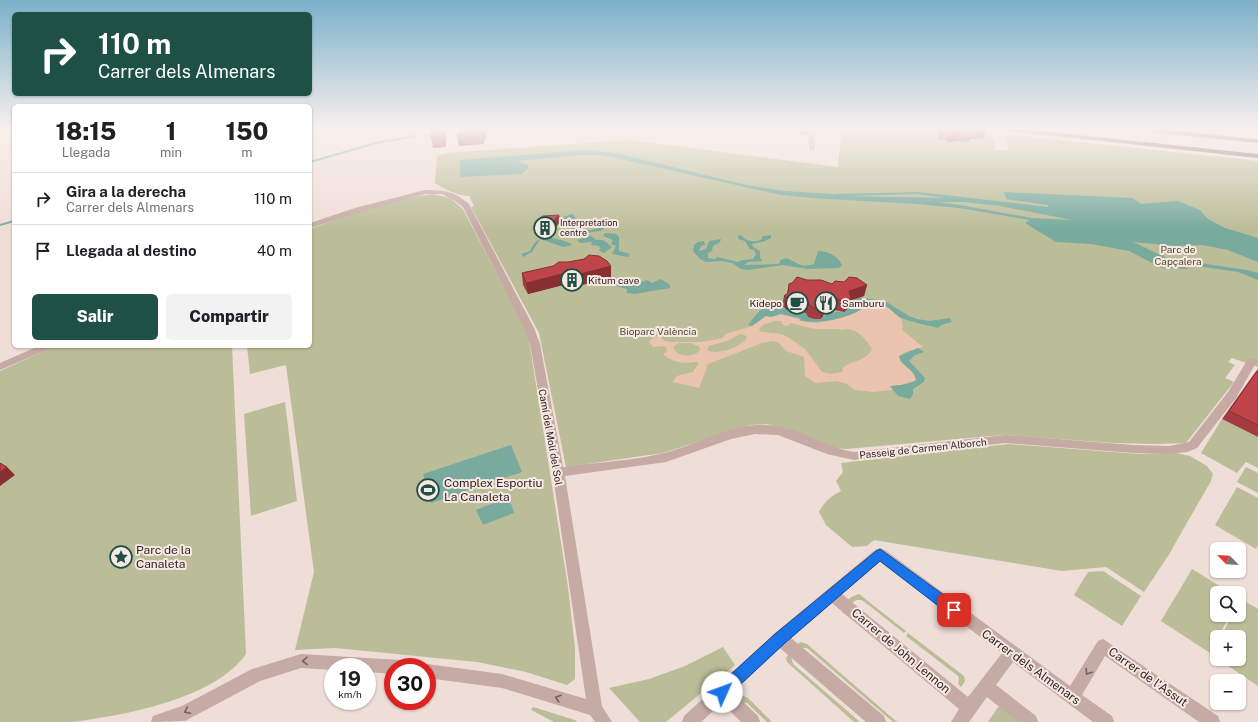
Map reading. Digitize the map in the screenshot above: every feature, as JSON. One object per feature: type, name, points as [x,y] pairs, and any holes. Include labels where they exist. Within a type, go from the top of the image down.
[{"type":"street","name":"Camí del Molí del Sol","points":[[312,225],[358,210],[425,192],[443,192],[458,199],[466,206],[529,328],[535,344],[558,472],[596,709]]},
{"type":"street","points":[[0,367],[43,348]]},
{"type":"street","name":"Passeig de Carmen Alborch","points":[[558,472],[666,457],[736,434],[758,429],[776,430],[835,452],[854,456],[1005,439],[1133,449],[1169,450],[1187,448],[1193,445],[1232,395],[1252,361]]},
{"type":"street","name":"Carrer dels Almenars","points":[[832,594],[880,554],[1106,722]]},
{"type":"street","points":[[690,722],[780,638],[832,594]]},
{"type":"street","name":"Carrer de John Lennon","points":[[832,594],[970,708]]},
{"type":"street","points":[[780,638],[878,722]]},
{"type":"street","name":"Carrer de l'Assut","points":[[1072,697],[1103,646],[1212,722]]},
{"type":"street","points":[[959,722],[1011,652]]},
{"type":"street","points":[[159,722],[185,713],[256,674],[301,661],[384,666]]},
{"type":"street","points":[[436,672],[502,681],[596,709],[604,722]]},
{"type":"street","points":[[986,687],[1030,722]]},
{"type":"street","points":[[722,692],[752,722]]},
{"type":"green space","name":"Bioparc València","points":[[437,163],[805,163],[838,167],[838,163],[1258,163],[1258,367],[1232,358],[1228,362],[1235,365],[1225,378],[1234,382],[1186,443],[1114,443],[1003,435],[846,449],[837,448],[785,428],[766,424],[750,425],[663,453],[566,467],[539,333],[471,207],[474,206],[469,196],[451,192],[435,183]]},
{"type":"green space","name":"Complex Esportiu La Canaleta","points":[[433,194],[450,198],[463,209],[528,334],[568,587],[575,648],[575,679],[567,685],[526,672],[477,662],[335,648],[295,650],[314,572],[286,365],[250,374],[247,348],[312,348],[312,228],[355,213],[418,196]]},
{"type":"green space","name":"Parc de la Canaleta","points":[[51,348],[232,348],[246,654],[232,670],[213,683],[190,694],[141,710],[71,722],[0,722],[0,371]]},
{"type":"green space","points":[[285,402],[297,501],[251,516],[244,414]]},
{"type":"green space","points":[[1222,419],[1258,437],[1258,468],[1246,462],[1237,473],[1201,453]]},
{"type":"green space","points":[[1009,444],[1139,454],[1176,453],[1190,456],[1207,466],[1213,474],[1211,481],[1168,556],[1144,592],[1106,567],[1062,571],[874,540],[867,546],[852,547],[826,525],[819,512],[828,500],[841,491],[836,481],[843,472],[841,463]]},
{"type":"green space","points":[[1246,467],[1258,473],[1258,493],[1237,482]]},
{"type":"green space","points":[[1237,487],[1258,498],[1258,545],[1256,549],[1215,525]]},
{"type":"green space","points":[[1192,569],[1220,586],[1210,586],[1210,622],[1226,622],[1222,630],[1210,630],[1210,653],[1161,621]]},
{"type":"green space","points":[[1103,571],[1141,596],[1122,626],[1074,595],[1088,572]]},
{"type":"green space","points":[[859,594],[906,631],[904,633],[862,600],[856,600],[847,607],[889,649],[842,612],[841,609],[846,602]]},
{"type":"green space","points":[[1246,602],[1258,609],[1258,686],[1246,678],[1246,674],[1240,674],[1228,666],[1246,666],[1246,630],[1224,630],[1228,622],[1246,622]]},
{"type":"green space","points":[[908,633],[964,676],[965,681],[961,687],[958,684],[958,676],[906,636]]},
{"type":"green space","points":[[800,642],[807,644],[897,722],[893,722],[807,648],[799,650],[795,647]]},
{"type":"green space","points":[[723,647],[735,665],[666,722],[640,722],[609,688],[649,679],[685,666]]},
{"type":"green space","points":[[790,652],[793,664],[860,722],[854,722],[787,662],[786,658]]},
{"type":"green space","points":[[740,696],[748,698],[772,722],[767,722],[747,703],[733,702]]},
{"type":"green space","points":[[533,707],[575,720],[577,722],[554,722],[531,710]]},
{"type":"green space","points":[[998,707],[1002,707],[1021,722],[988,722]]},
{"type":"sand","points":[[880,304],[889,308],[900,317],[903,325],[902,330],[923,347],[903,353],[900,361],[915,373],[916,380],[901,385],[891,386],[892,390],[873,392],[855,390],[847,384],[837,381],[815,383],[805,376],[804,357],[786,351],[779,343],[772,341],[762,343],[708,364],[699,388],[673,382],[677,376],[693,372],[699,363],[683,363],[668,358],[663,354],[667,352],[666,347],[653,347],[649,342],[658,336],[660,336],[664,341],[671,342],[701,342],[723,338],[726,334],[752,326],[766,316],[771,317],[781,314],[802,319],[799,321],[818,323],[851,314],[865,306]],"holes":[[[774,321],[781,321],[783,325],[787,326],[791,323],[815,329],[850,329],[863,337],[872,349],[865,357],[842,369],[843,372],[830,374],[822,372],[805,349],[788,337],[781,334],[761,332],[759,329],[763,325]],[[740,334],[747,336],[741,344],[735,347],[717,352],[707,350],[709,346],[727,341]],[[679,343],[689,343],[699,346],[700,350],[697,353],[686,356],[675,351],[673,347]]]},
{"type":"water","points":[[460,163],[522,163],[528,165],[528,168],[522,174],[460,177]]},
{"type":"water","points":[[636,163],[655,163],[746,185],[784,191],[833,194],[919,192],[1048,207],[1048,205],[1006,199],[1004,192],[1133,198],[1141,204],[1178,201],[1200,210],[1208,219],[1225,228],[1258,238],[1258,262],[1228,250],[1202,245],[1176,246],[1133,242],[1167,258],[1258,273],[1258,280],[1238,272],[1190,265],[1184,262],[1181,264],[1189,269],[1162,268],[1129,251],[1091,244],[1056,242],[1025,223],[1030,220],[959,208],[781,195]],"holes":[[[917,194],[944,198],[848,196]],[[937,202],[965,202],[1000,206],[1072,220],[1032,218]]]},
{"type":"water","points":[[572,214],[579,224],[577,227],[580,229],[590,230],[603,226],[605,228],[582,236],[570,227],[572,224],[570,220],[560,222],[557,219]]},
{"type":"water","points":[[605,233],[616,234],[619,237],[619,251],[630,254],[628,257],[612,254],[616,246],[611,244],[613,240],[603,236]]},
{"type":"water","points":[[741,235],[745,239],[753,241],[761,240],[763,236],[771,235],[771,238],[765,241],[752,244],[753,247],[760,251],[762,261],[749,262],[744,265],[777,264],[780,263],[780,260],[787,258],[799,264],[810,265],[814,264],[818,251],[832,255],[838,259],[842,265],[839,268],[807,269],[783,265],[748,270],[741,269],[732,263],[722,261],[706,262],[700,259],[693,251],[694,245],[698,242],[704,241],[705,245],[701,246],[699,251],[706,249],[709,241],[721,239],[720,242],[713,246],[712,251],[708,253],[708,258],[715,259],[717,257],[738,262],[753,259],[756,254],[754,250],[750,249],[745,241],[738,239],[738,236]]},
{"type":"water","points":[[591,236],[596,240],[606,242],[612,247],[604,253],[598,250],[601,249],[599,247],[600,246],[591,245],[592,242],[580,243],[577,240]]},
{"type":"water","points":[[549,237],[570,243],[572,245],[563,247],[540,239]]},
{"type":"water","points":[[540,239],[532,252],[523,257],[521,254],[530,251],[533,245]]},
{"type":"water","points":[[626,278],[636,279],[639,283],[647,280],[652,283],[661,279],[670,285],[670,288],[635,294],[627,293],[627,289],[612,285],[614,281],[620,281]]},
{"type":"water","points":[[859,297],[885,301],[909,316],[917,319],[930,321],[950,318],[952,322],[941,325],[938,328],[899,317],[887,307],[874,305],[850,315],[831,320],[818,322],[805,321],[781,314],[771,317],[766,316],[752,326],[748,325],[764,308],[772,307],[806,313],[808,317],[820,319],[831,313],[844,312],[841,302]]},
{"type":"water","points":[[918,348],[924,352],[915,355],[909,361],[925,378],[924,382],[913,389],[913,394],[910,399],[898,396],[890,386],[907,384],[916,380],[913,373],[902,363],[899,356]]},
{"type":"water","points":[[511,445],[522,472],[431,503],[423,474]]},
{"type":"water","points":[[509,497],[514,513],[483,525],[476,510]]},
{"type":"building","points":[[559,215],[550,225],[539,223],[540,218],[543,216]]},
{"type":"building","points":[[589,255],[599,256],[607,261],[611,266],[569,277],[566,273],[526,283],[522,273],[553,266],[559,262],[584,259]]},
{"type":"building","points":[[797,277],[807,280],[821,280],[832,284],[835,281],[844,282],[849,277],[857,278],[867,285],[849,291],[851,298],[847,301],[827,297],[826,305],[823,308],[816,309],[810,306],[808,302],[790,300],[784,296],[788,293],[789,284],[792,283]]},
{"type":"building","points":[[1258,370],[1258,425],[1229,411]]},
{"type":"building","points":[[0,463],[7,467],[0,472]]},
{"type":"waterway","points":[[0,225],[12,222]]},
{"type":"place","name":"Interpretation centre","points":[[545,228]]},
{"type":"place","name":"Kitum cave","points":[[572,280]]},
{"type":"place","name":"Kidepo","points":[[797,303]]},
{"type":"place","name":"Samburu","points":[[826,303]]},
{"type":"place","name":"Complex Esportiu La Canaleta","points":[[428,490]]},
{"type":"place","name":"Parc de la Canaleta","points":[[121,557]]},
{"type":"route","points":[[722,692],[780,638],[880,554],[954,610]]},
{"type":"park label","name":"Parc de Capçalera","points":[[1178,254]]}]
